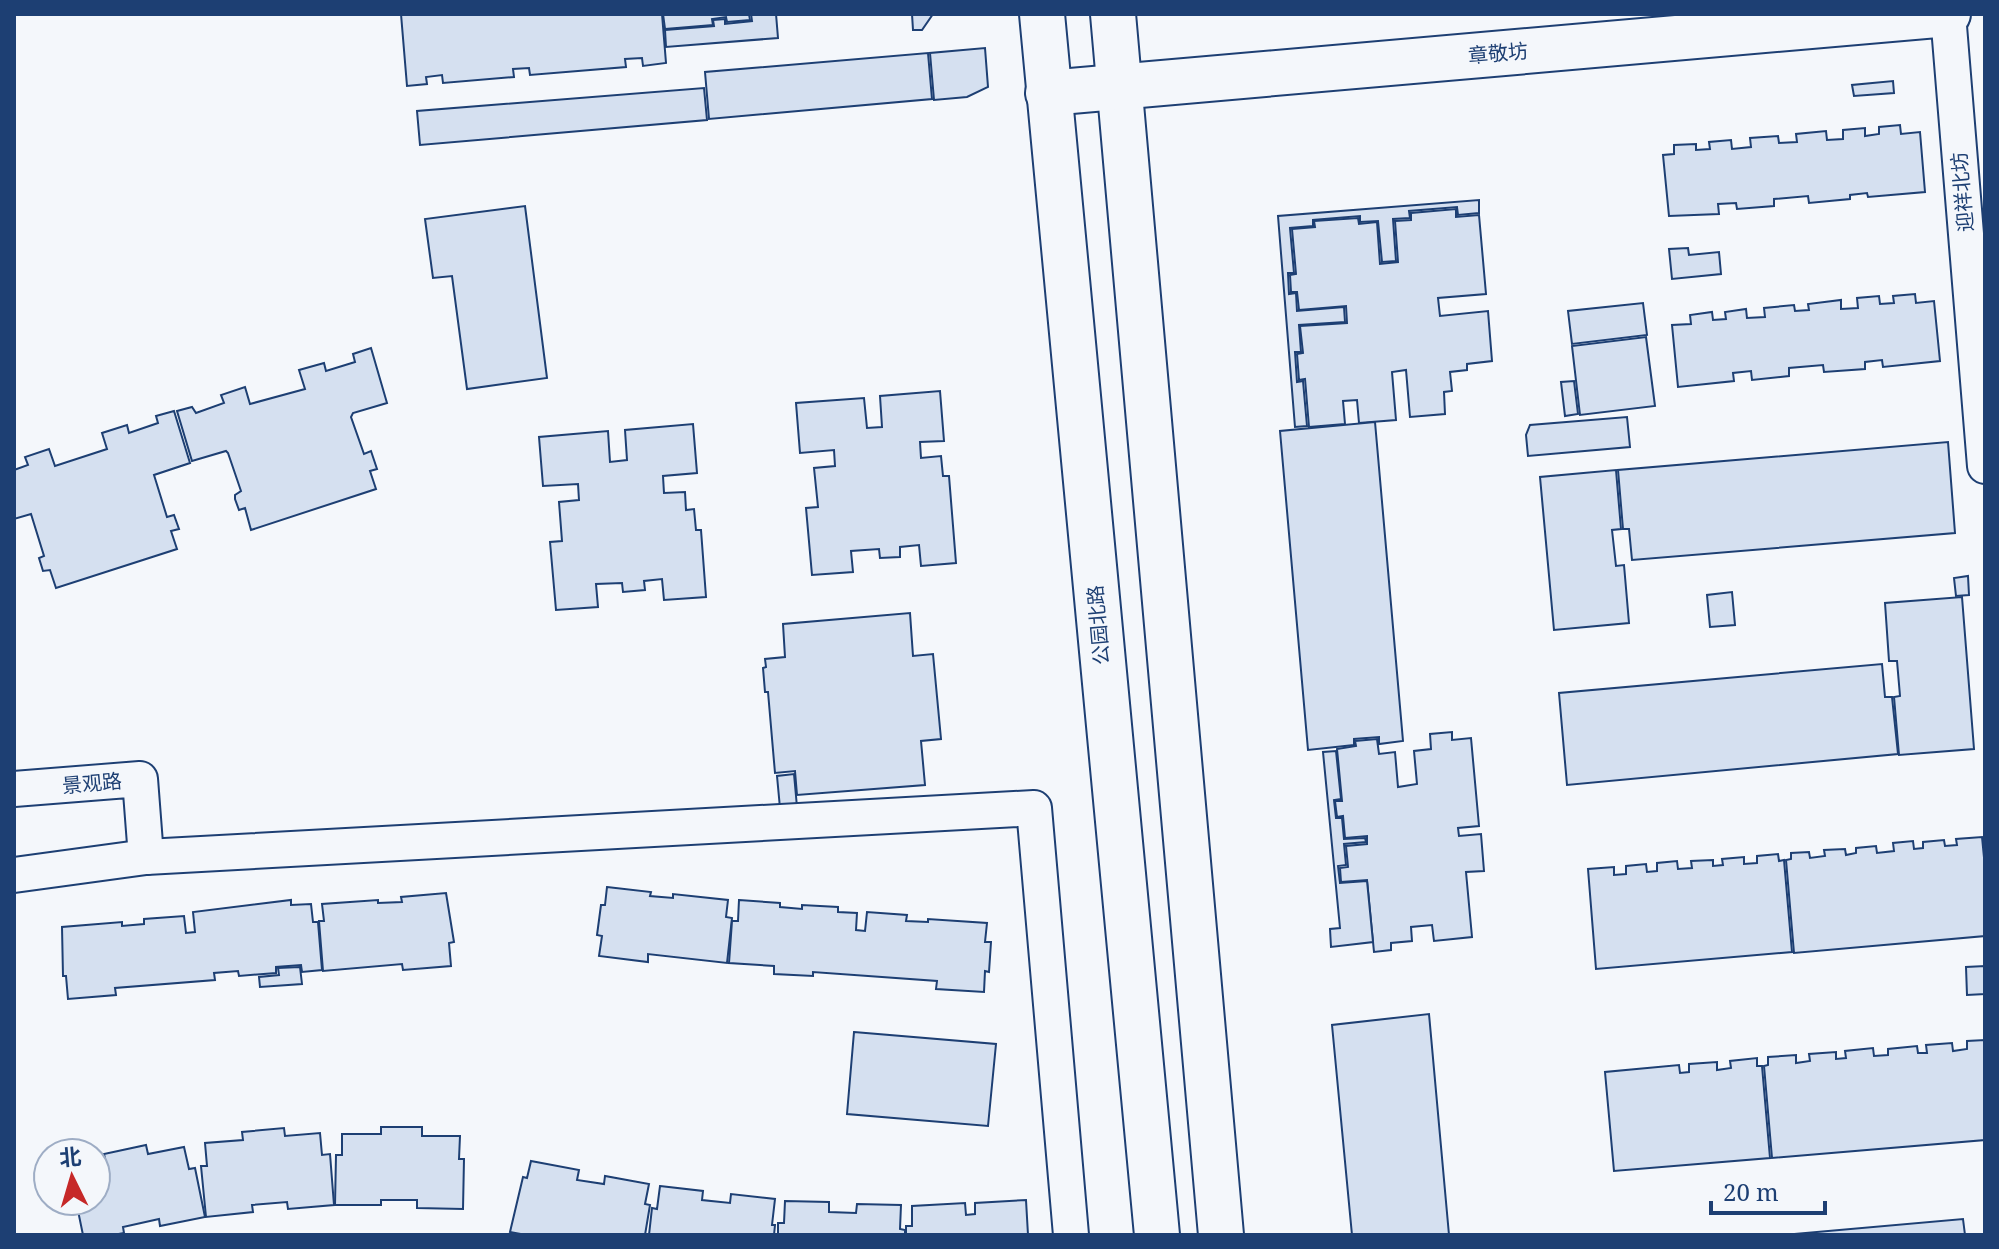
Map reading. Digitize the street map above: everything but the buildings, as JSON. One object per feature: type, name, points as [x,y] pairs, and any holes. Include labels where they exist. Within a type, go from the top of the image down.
[{"type":"main road","name":"公园北路","points":[[1042,14],[1157,1235]]},
{"type":"main road","points":[[1113,14],[1221,1235]]},
{"type":"main road","name":"章敬坊","points":[[1048,93],[1948,14]]},
{"type":"street","name":"迎祥北坊","points":[[1948,14],[1985,466]]},
{"type":"street","name":"景观路","points":[[14,789],[140,779],[146,857]]},
{"type":"street","points":[[14,875],[146,857],[1034,808],[1071,1235]]}]
